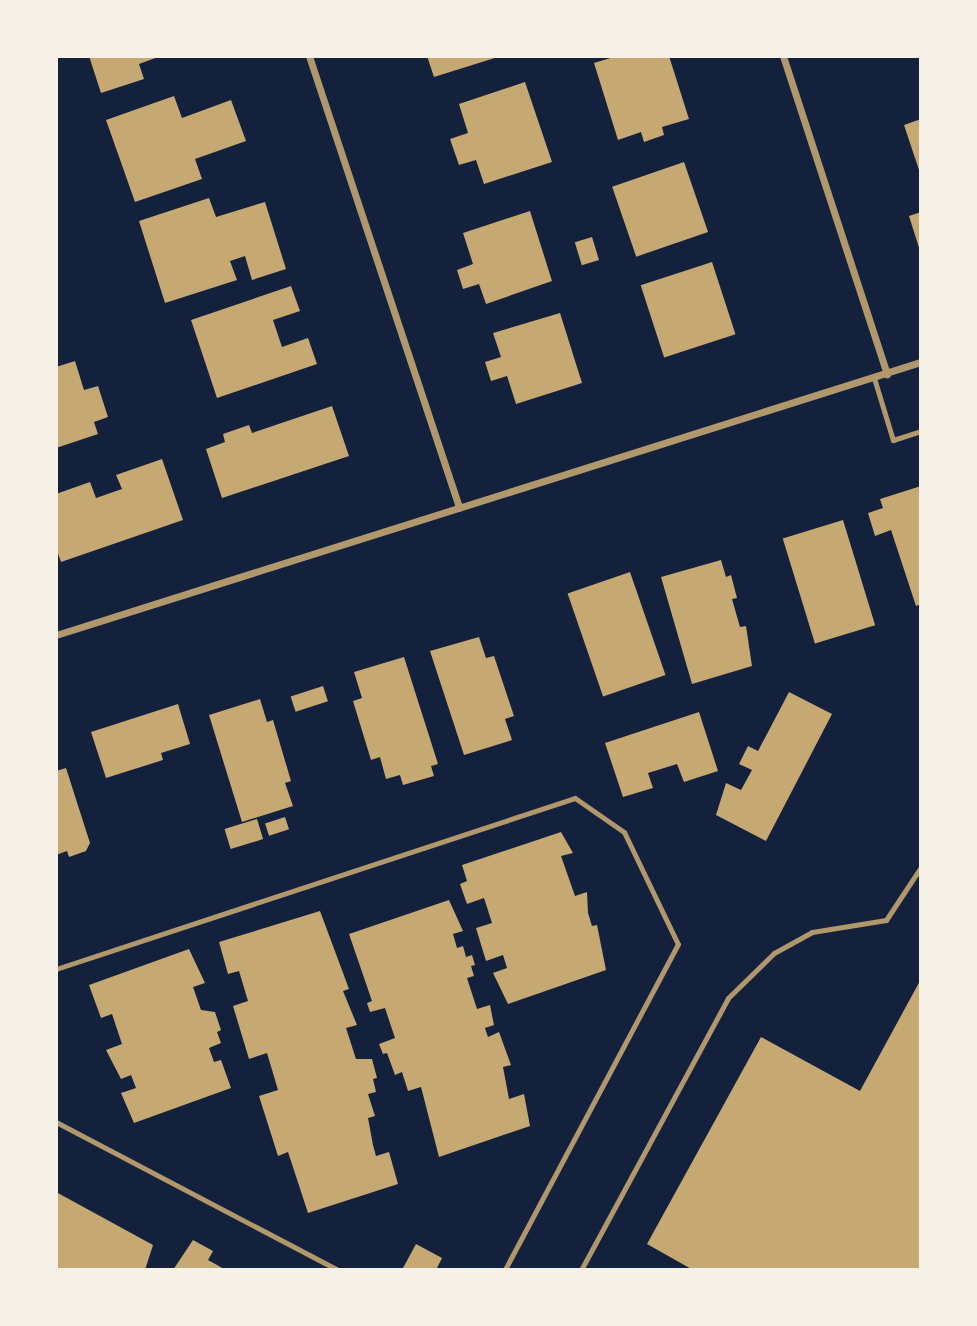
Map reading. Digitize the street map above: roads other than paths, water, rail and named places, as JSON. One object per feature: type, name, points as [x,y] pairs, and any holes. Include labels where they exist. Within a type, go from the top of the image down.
[{"type":"street","points":[[309,56],[459,508]]},
{"type":"street","points":[[783,56],[887,373]]},
{"type":"street","points":[[56,635],[921,362]]},
{"type":"lane","points":[[874,378],[893,440],[921,431]]},
{"type":"lane","points":[[56,969],[575,798],[624,832],[678,944],[505,1270]]},
{"type":"lane","points":[[581,1270],[728,998],[774,953],[812,932],[886,920],[921,867]]},
{"type":"lane","points":[[56,1122],[338,1270]]}]
